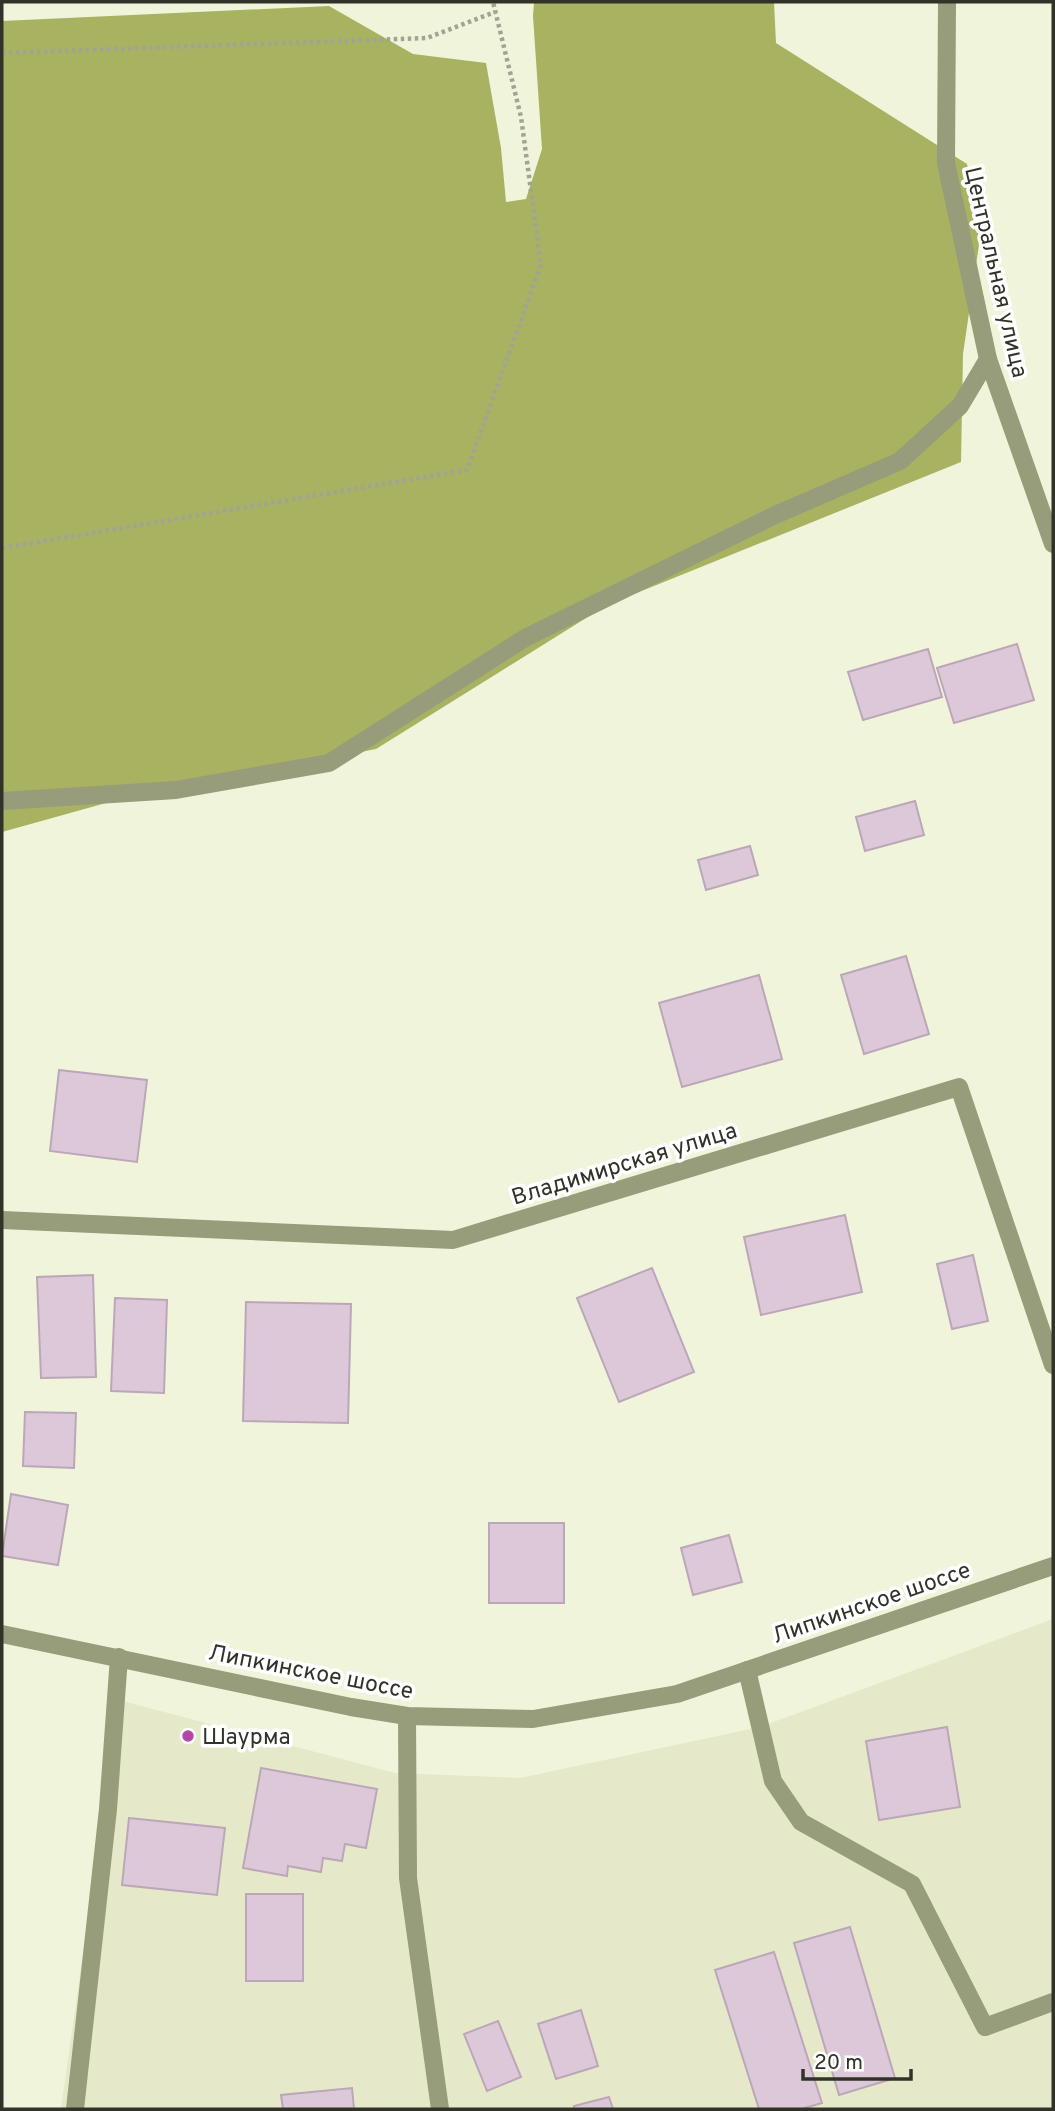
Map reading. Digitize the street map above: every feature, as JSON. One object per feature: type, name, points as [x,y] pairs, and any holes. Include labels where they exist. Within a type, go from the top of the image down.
[{"type":"street","name":"Центральная улица","points":[[947,2],[946,163],[988,359],[1053,544]]},
{"type":"street","points":[[2,801],[176,790],[329,763],[524,638],[773,516],[900,461],[960,407],[988,359]]},
{"type":"street","name":"Владимирская улица","points":[[2,1220],[453,1240],[959,1087],[1053,1365]]},
{"type":"street","name":"Липкинское шоссе","points":[[2,1634],[351,1707],[407,1716],[533,1719],[677,1694],[1053,1566]]},
{"type":"street","points":[[75,2109],[108,1809],[119,1657]]},
{"type":"street","points":[[747,1670],[773,1781],[801,1822],[912,1884],[985,2027],[1053,2002]]},
{"type":"street","points":[[407,1716],[408,1878],[440,2109]]},
{"type":"path","points":[[2,548],[467,470],[541,265],[521,117],[493,2]]},
{"type":"path","points":[[2,53],[427,38],[495,12]]},
{"type":"shaded area","points":[[1053,1619],[1053,2109],[61,2109],[119,1700],[395,1773],[520,1778],[760,1727]]},
{"type":"green space","points":[[534,2],[774,2],[776,43],[967,164],[981,231],[963,354],[961,462],[607,605],[376,749],[106,803],[2,832],[2,21],[329,6],[413,54],[486,63],[501,148],[506,202],[526,199],[542,149]]},
{"type":"building","points":[[1017,644],[1034,700],[954,723],[937,668]]},
{"type":"building","points":[[928,649],[942,697],[863,720],[848,672]]},
{"type":"building","points":[[915,801],[924,835],[865,851],[856,817]]},
{"type":"building","points":[[750,846],[758,875],[706,890],[698,860]]},
{"type":"building","points":[[906,956],[929,1034],[864,1054],[841,975]]},
{"type":"building","points":[[759,975],[782,1059],[682,1087],[659,1003]]},
{"type":"building","points":[[59,1070],[147,1080],[137,1162],[50,1151]]},
{"type":"building","points":[[845,1215],[862,1292],[761,1315],[744,1237]]},
{"type":"building","points":[[973,1255],[988,1321],[952,1329],[937,1264]]},
{"type":"building","points":[[652,1268],[694,1372],[619,1402],[577,1298]]},
{"type":"building","points":[[93,1275],[96,1377],[41,1378],[37,1277]]},
{"type":"building","points":[[115,1298],[167,1300],[164,1393],[111,1391]]},
{"type":"building","points":[[246,1302],[351,1304],[348,1423],[243,1421]]},
{"type":"building","points":[[25,1412],[76,1413],[74,1468],[23,1466]]},
{"type":"building","points":[[11,1494],[68,1505],[58,1565],[2,1556]]},
{"type":"building","points":[[489,1523],[564,1523],[564,1603],[489,1603]]},
{"type":"building","points":[[729,1535],[742,1582],[693,1595],[681,1548]]},
{"type":"building","points":[[947,1727],[960,1807],[879,1820],[866,1741]]},
{"type":"building","points":[[261,1768],[377,1789],[366,1848],[345,1844],[342,1861],[323,1858],[321,1872],[288,1866],[287,1876],[243,1868]]},
{"type":"building","points":[[129,1818],[225,1828],[217,1895],[122,1885]]},
{"type":"building","points":[[246,1894],[303,1894],[303,1981],[246,1981]]},
{"type":"building","points":[[850,1927],[895,2078],[839,2095],[794,1943]]},
{"type":"building","points":[[774,1952],[822,2103],[801,2109],[759,2109],[715,1970]]},
{"type":"building","points":[[581,2010],[598,2066],[556,2079],[538,2024]]},
{"type":"building","points":[[498,2021],[521,2077],[487,2091],[464,2034]]},
{"type":"building","points":[[352,2088],[354,2109],[283,2109],[281,2095]]},
{"type":"building","points":[[609,2097],[613,2109],[574,2109],[574,2106]]},
{"type":"place","name":"Шаурма","points":[[188,1736]]}]
